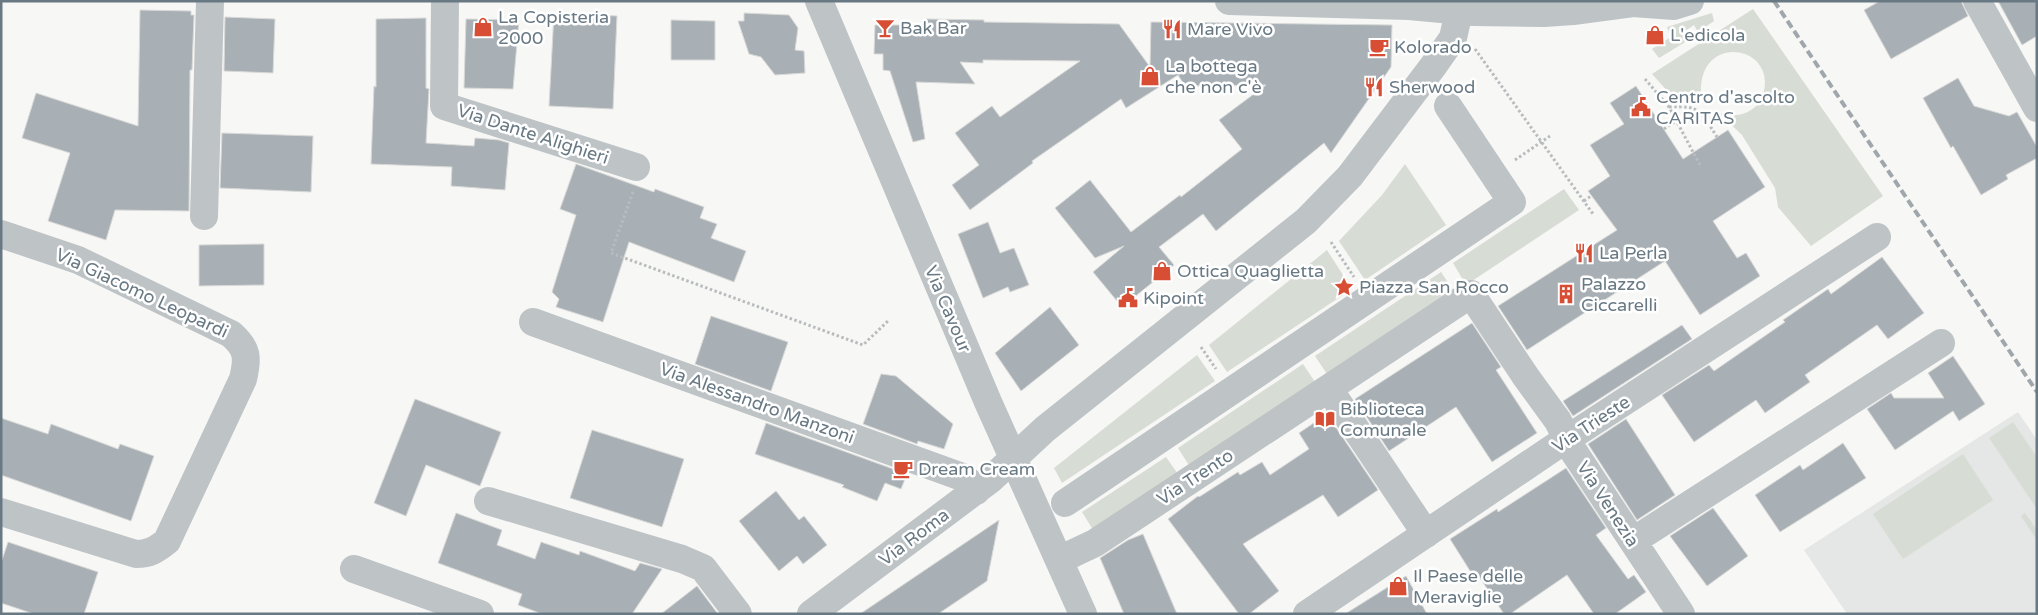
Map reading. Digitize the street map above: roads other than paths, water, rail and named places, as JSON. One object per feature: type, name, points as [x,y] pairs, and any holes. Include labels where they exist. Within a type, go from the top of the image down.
[{"type":"street","points":[[204,216],[210,1]]},
{"type":"street","name":"Via Dante Alighieri","points":[[444,1],[444,106],[636,167]]},
{"type":"street","name":"Via Cavour","points":[[819,1],[1013,458],[1083,614]]},
{"type":"street","points":[[1229,1],[1457,6],[1544,13],[1635,2],[1674,6],[1690,1]]},
{"type":"street","points":[[1977,1],[2037,108]]},
{"type":"street","name":"Via Roma","points":[[811,614],[991,479],[1045,429],[1281,243],[1330,197],[1372,150],[1453,38],[1457,6]]},
{"type":"street","points":[[1065,503],[1512,202],[1448,106]]},
{"type":"street","name":"Via Giacomo Leopardi","points":[[1,234],[78,260],[232,334],[245,351],[246,366],[244,379],[167,541],[152,552],[136,554],[1,512]]},
{"type":"street","name":"Via Trieste","points":[[1306,614],[1567,439],[1877,237]]},
{"type":"street","name":"Via Venezia","points":[[1471,294],[1526,377],[1558,421],[1572,449],[1681,614]]},
{"type":"street","name":"Via Trento","points":[[1058,560],[1096,543],[1471,294]]},
{"type":"street","name":"Via Alessandro Manzoni","points":[[533,322],[965,478],[976,491]]},
{"type":"street","points":[[1633,541],[1941,343]]},
{"type":"street","points":[[1329,390],[1426,534]]},
{"type":"street","points":[[488,501],[682,559],[702,568],[738,614]]},
{"type":"street","points":[[354,569],[480,614]]},
{"type":"railway","points":[[1774,1],[2037,392]]},
{"type":"place","name":"La Copisteria 2000","points":[[483,27]]},
{"type":"place","name":"Bak Bar","points":[[885,28]]},
{"type":"place","name":"Mare Vivo","points":[[1172,29]]},
{"type":"place","name":"L'edicola","points":[[1655,35]]},
{"type":"place","name":"Kolorado","points":[[1379,47]]},
{"type":"place","name":"La bottega che non c'è","points":[[1150,76]]},
{"type":"place","name":"Sherwood","points":[[1374,87]]},
{"type":"place","name":"Centro d'ascolto CARITAS","points":[[1641,107]]},
{"type":"place","name":"La Perla","points":[[1584,253]]},
{"type":"place","name":"Ottica Quaglietta","points":[[1162,271]]},
{"type":"place","name":"Piazza San Rocco","points":[[1344,287]]},
{"type":"place","name":"Palazzo Ciccarelli","points":[[1566,294]]},
{"type":"place","name":"Kipoint","points":[[1128,298]]},
{"type":"place","name":"Biblioteca Comunale","points":[[1325,419]]},
{"type":"place","name":"Dream Cream","points":[[903,469]]},
{"type":"place","name":"Il Paese delle Meraviglie","points":[[1398,586]]}]
